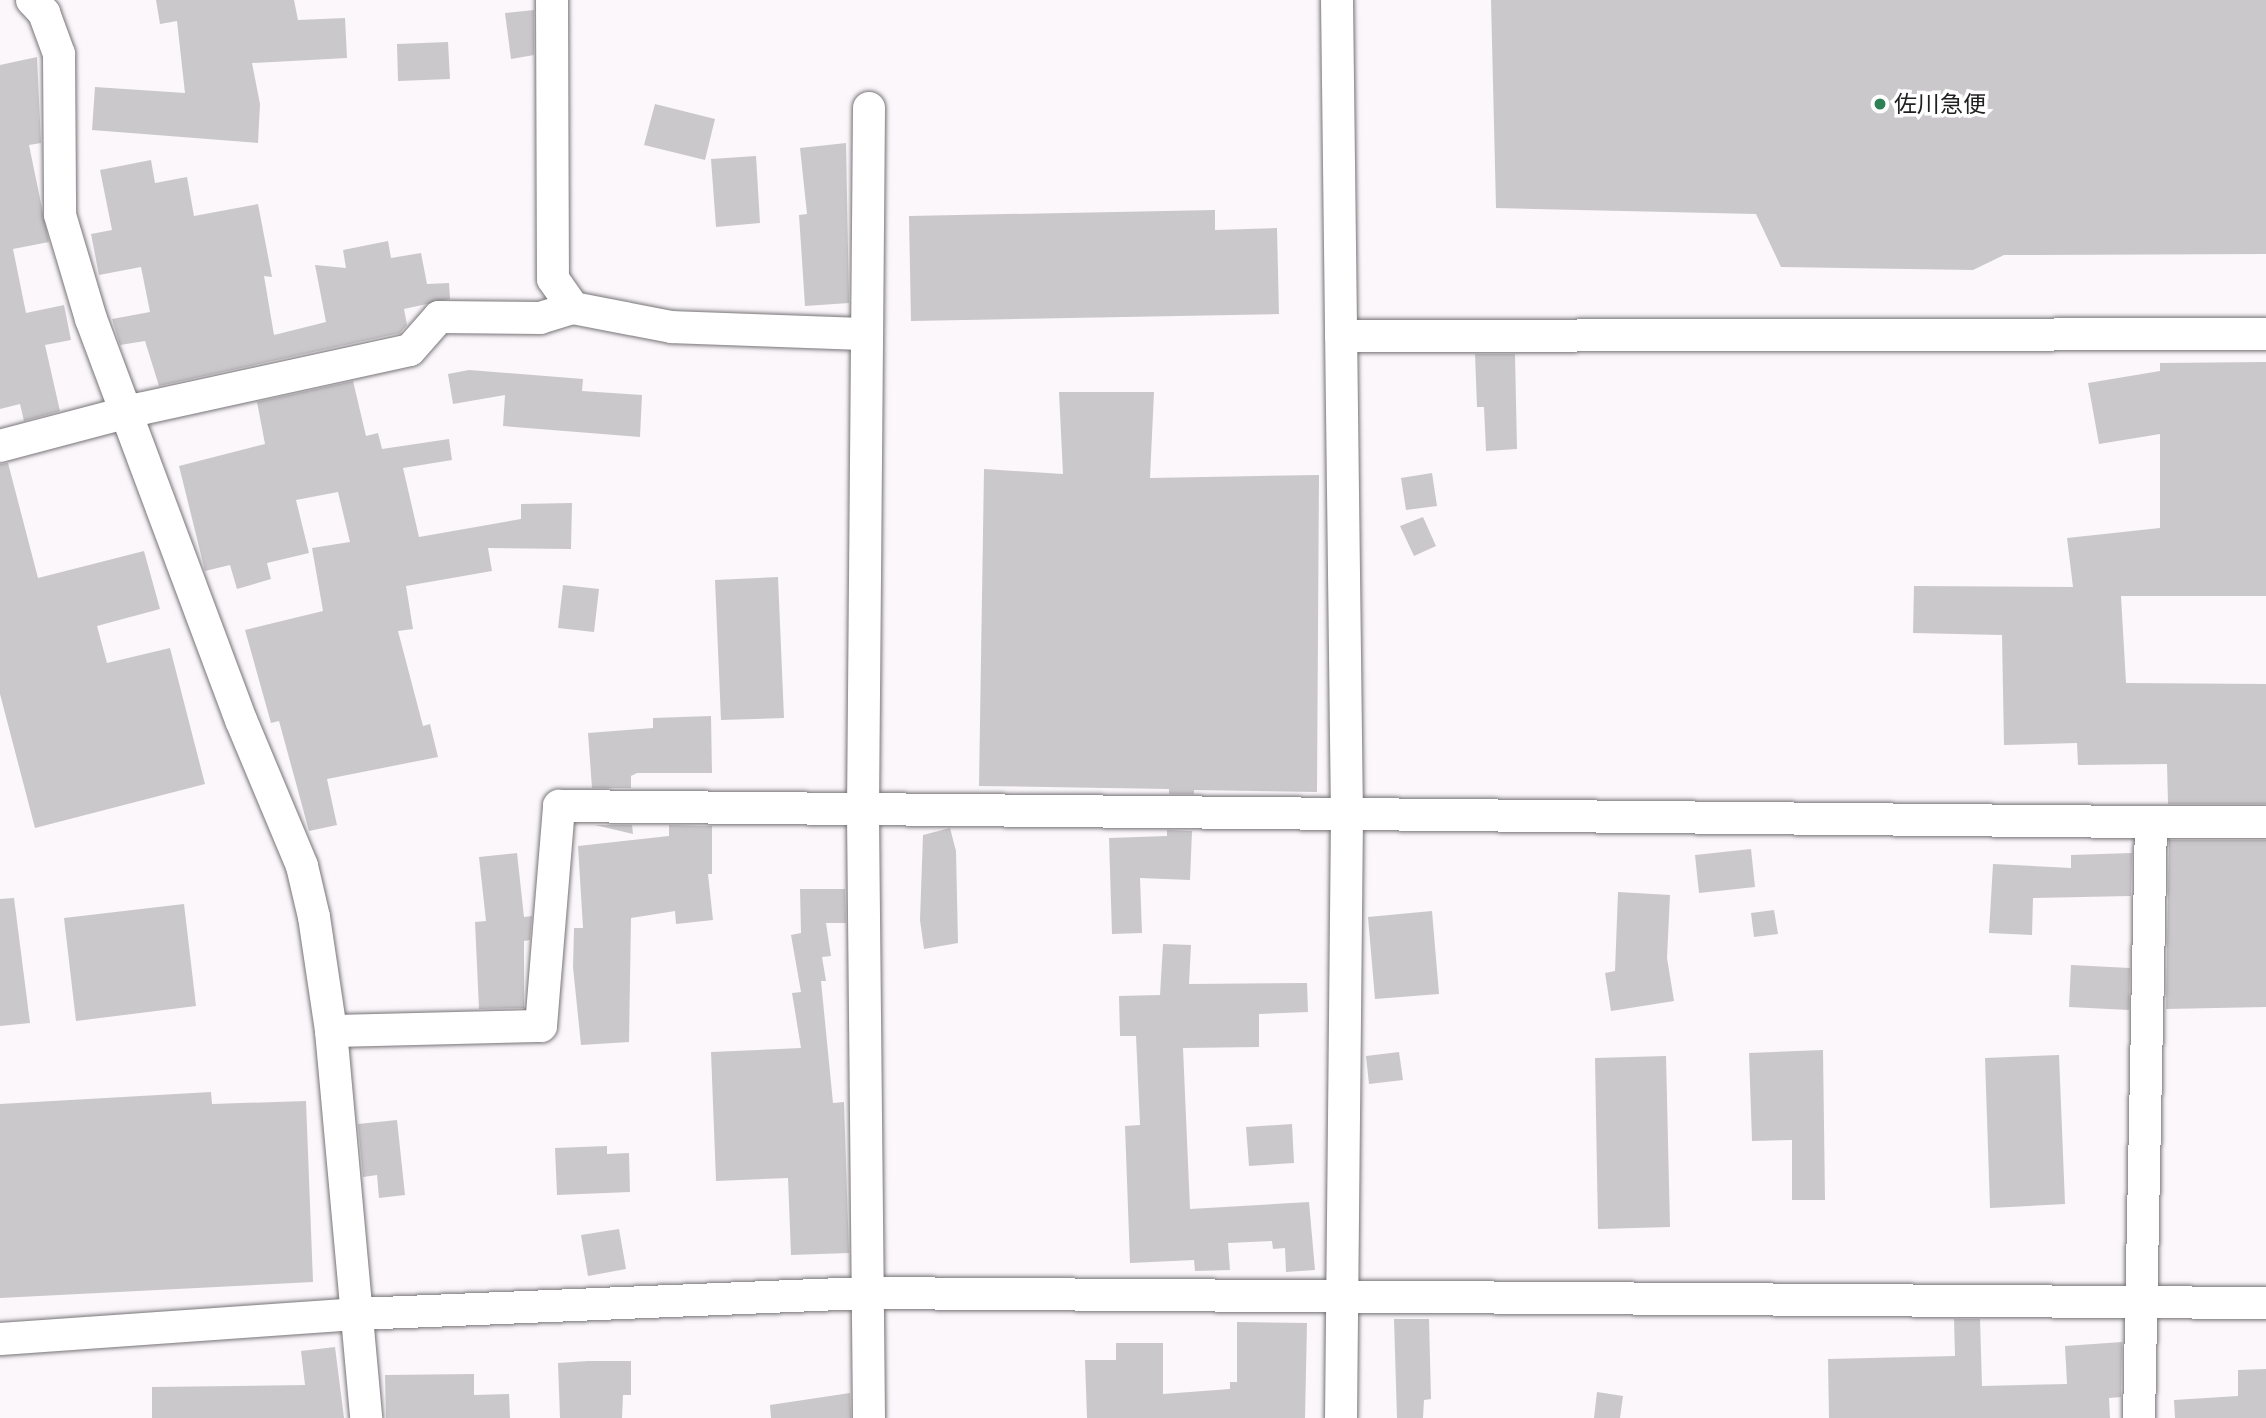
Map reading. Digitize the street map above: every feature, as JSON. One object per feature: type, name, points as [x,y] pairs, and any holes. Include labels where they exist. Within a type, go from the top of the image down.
[{"type":"street","points":[[32,0],[44,13],[59,54],[60,215],[90,318],[241,720],[302,866],[331,1031],[366,1418]]},
{"type":"street","points":[[552,0],[553,279],[573,308]]},
{"type":"street","points":[[1337,0],[1347,816],[1340,1296],[1341,1418]]},
{"type":"street","points":[[869,108],[863,811],[864,1293],[869,1418]]},
{"type":"street","points":[[0,446],[127,413],[410,350],[439,317],[540,318],[573,308],[673,327],[867,334]]},
{"type":"street","points":[[1341,335],[2266,334]]},
{"type":"street","points":[[331,1031],[541,1026],[559,806],[1347,816],[2266,822]]},
{"type":"street","points":[[2139,1418],[2151,822]]},
{"type":"street","points":[[0,1339],[357,1314],[864,1293],[2266,1303]]},
{"type":"building","points":[[156,0],[294,0],[298,20],[345,18],[347,58],[252,63],[260,104],[258,143],[92,130],[95,87],[185,93],[177,21],[160,24]]},
{"type":"building","name":"佐川急便","points":[[1491,0],[2266,0],[2266,254],[2004,255],[1973,270],[1781,267],[1756,214],[1496,208]]},
{"type":"building","points":[[534,10],[534,55],[511,59],[505,13]]},
{"type":"building","points":[[448,42],[450,79],[398,81],[397,44]]},
{"type":"building","points":[[37,57],[41,143],[29,145],[49,242],[13,249],[26,313],[64,305],[71,340],[45,345],[60,411],[24,421],[20,404],[0,409],[0,65]]},
{"type":"building","points":[[655,104],[715,119],[705,160],[644,145]]},
{"type":"building","points":[[846,143],[849,303],[805,306],[799,215],[807,214],[800,148]]},
{"type":"building","points":[[756,156],[760,223],[716,227],[711,159]]},
{"type":"building","points":[[151,160],[155,183],[187,177],[194,216],[258,204],[272,277],[264,276],[274,335],[326,322],[315,265],[346,268],[343,250],[388,241],[391,258],[421,253],[427,284],[449,283],[450,299],[404,309],[407,325],[400,333],[159,386],[145,341],[120,345],[112,319],[150,312],[141,267],[99,275],[91,234],[112,230],[100,170]]},
{"type":"building","points":[[1215,210],[1215,230],[1277,228],[1279,314],[911,321],[909,216]]},
{"type":"building","points":[[1475,354],[1515,354],[1517,449],[1486,451],[1484,407],[1477,407]]},
{"type":"building","points":[[2266,362],[2266,596],[2121,596],[2126,683],[2266,684],[2266,804],[2168,804],[2167,764],[2078,765],[2077,743],[2004,745],[2002,635],[1913,633],[1914,586],[2073,587],[2067,538],[2160,528],[2160,434],[2099,444],[2088,383],[2160,371],[2160,363]]},
{"type":"building","points":[[469,370],[583,379],[582,391],[642,395],[640,437],[503,426],[505,395],[453,404],[448,374]]},
{"type":"building","points":[[353,381],[366,436],[378,433],[382,449],[449,439],[452,460],[403,468],[419,537],[521,519],[521,504],[572,503],[571,549],[488,548],[492,571],[406,586],[413,629],[398,631],[423,726],[430,724],[438,757],[327,779],[337,825],[309,831],[279,721],[271,723],[245,630],[323,611],[312,548],[350,542],[338,492],[296,500],[309,553],[267,563],[271,579],[237,589],[230,565],[205,571],[179,466],[265,444],[257,402]]},
{"type":"building","points":[[1059,392],[1154,392],[1150,478],[1319,475],[1317,792],[1194,790],[1194,794],[1169,794],[1169,789],[979,786],[984,469],[1063,474]]},
{"type":"building","points":[[8,463],[38,578],[144,551],[160,609],[97,626],[107,663],[170,648],[205,784],[35,828],[0,694],[0,464]]},
{"type":"building","points":[[1432,473],[1437,506],[1406,510],[1401,478]]},
{"type":"building","points":[[1423,517],[1436,546],[1414,556],[1400,526]]},
{"type":"building","points":[[778,577],[784,718],[721,720],[715,580]]},
{"type":"building","points":[[563,585],[599,589],[594,632],[558,628]]},
{"type":"building","points":[[711,716],[712,773],[637,773],[631,776],[631,788],[592,788],[588,733],[653,728],[653,718]]},
{"type":"building","points":[[595,825],[632,825],[633,834]]},
{"type":"building","points":[[669,825],[712,826],[712,874],[708,874],[713,920],[676,924],[675,911],[631,918],[629,1042],[581,1045],[573,967],[574,928],[583,928],[578,846],[669,836]]},
{"type":"building","points":[[950,828],[956,851],[958,943],[924,949],[920,920],[923,835]]},
{"type":"building","points":[[1167,830],[1192,831],[1190,880],[1140,878],[1142,933],[1112,934],[1109,838],[1167,836]]},
{"type":"building","points":[[2169,840],[2266,840],[2266,1007],[2166,1009]]},
{"type":"building","points":[[1751,849],[1755,887],[1699,893],[1695,855]]},
{"type":"building","points":[[517,853],[524,917],[532,916],[530,940],[524,941],[524,1008],[479,1009],[475,922],[486,921],[479,857]]},
{"type":"building","points":[[2132,853],[2131,896],[2033,898],[2032,935],[1989,933],[1993,864],[2071,868],[2071,855]]},
{"type":"building","points":[[800,889],[845,889],[846,923],[826,923],[831,956],[822,957],[826,981],[821,981],[833,1103],[844,1102],[849,1253],[791,1255],[788,1178],[716,1181],[711,1052],[801,1048],[792,993],[801,992],[791,935],[801,933]]},
{"type":"building","points":[[1618,892],[1670,895],[1667,958],[1674,1001],[1611,1011],[1605,973],[1615,971]]},
{"type":"building","points":[[14,898],[30,1023],[0,1026],[0,899]]},
{"type":"building","points":[[184,904],[196,1006],[76,1021],[64,918]]},
{"type":"building","points":[[1774,910],[1778,934],[1754,937],[1751,913]]},
{"type":"building","points":[[1432,911],[1439,994],[1375,999],[1368,917]]},
{"type":"building","points":[[1163,944],[1191,945],[1189,984],[1307,983],[1308,1012],[1259,1014],[1259,1047],[1183,1048],[1190,1209],[1309,1202],[1315,1270],[1286,1272],[1285,1248],[1273,1249],[1272,1241],[1228,1243],[1230,1270],[1195,1271],[1194,1260],[1130,1263],[1125,1126],[1140,1125],[1136,1036],[1120,1036],[1119,996],[1160,995]]},
{"type":"building","points":[[2071,965],[2130,968],[2129,1010],[2069,1007]]},
{"type":"building","points":[[1823,1050],[1825,1200],[1792,1200],[1792,1140],[1752,1141],[1749,1053]]},
{"type":"building","points":[[1399,1052],[1403,1080],[1369,1084],[1366,1056]]},
{"type":"building","points":[[2059,1055],[2065,1204],[1990,1208],[1985,1058]]},
{"type":"building","points":[[1666,1056],[1670,1227],[1598,1229],[1595,1058]]},
{"type":"building","points":[[211,1092],[212,1104],[306,1101],[313,1282],[0,1298],[0,1104]]},
{"type":"building","points":[[397,1120],[405,1195],[379,1198],[377,1175],[363,1177],[358,1124]]},
{"type":"building","points":[[1292,1124],[1294,1163],[1249,1166],[1246,1127]]},
{"type":"building","points":[[607,1146],[607,1154],[629,1153],[630,1192],[557,1195],[555,1148]]},
{"type":"building","points":[[619,1229],[626,1269],[588,1276],[581,1235]]},
{"type":"building","points":[[1394,1319],[1429,1319],[1431,1399],[1424,1400],[1423,1418],[1397,1418]]},
{"type":"building","points":[[1954,1319],[1980,1319],[1982,1386],[2067,1384],[2065,1346],[2122,1342],[2121,1397],[2109,1398],[2110,1418],[1829,1418],[1828,1359],[1955,1356]]},
{"type":"building","points":[[1237,1322],[1307,1323],[1305,1418],[1087,1418],[1085,1360],[1116,1360],[1116,1343],[1163,1343],[1163,1394],[1230,1389],[1230,1382],[1237,1382]]},
{"type":"building","points":[[335,1347],[344,1418],[152,1418],[152,1387],[305,1385],[301,1351]]},
{"type":"building","points":[[631,1361],[631,1395],[623,1395],[622,1418],[560,1418],[558,1363]]},
{"type":"building","points":[[2266,1369],[2266,1418],[2175,1418],[2174,1400],[2238,1396],[2238,1370]]},
{"type":"building","points":[[474,1374],[474,1395],[509,1394],[510,1418],[386,1418],[385,1375]]},
{"type":"building","points":[[1597,1392],[1623,1396],[1620,1418],[1594,1418]]},
{"type":"building","points":[[850,1393],[851,1418],[771,1418],[770,1405]]},
{"type":"place","name":"佐川急便","points":[[1880,104]]}]
